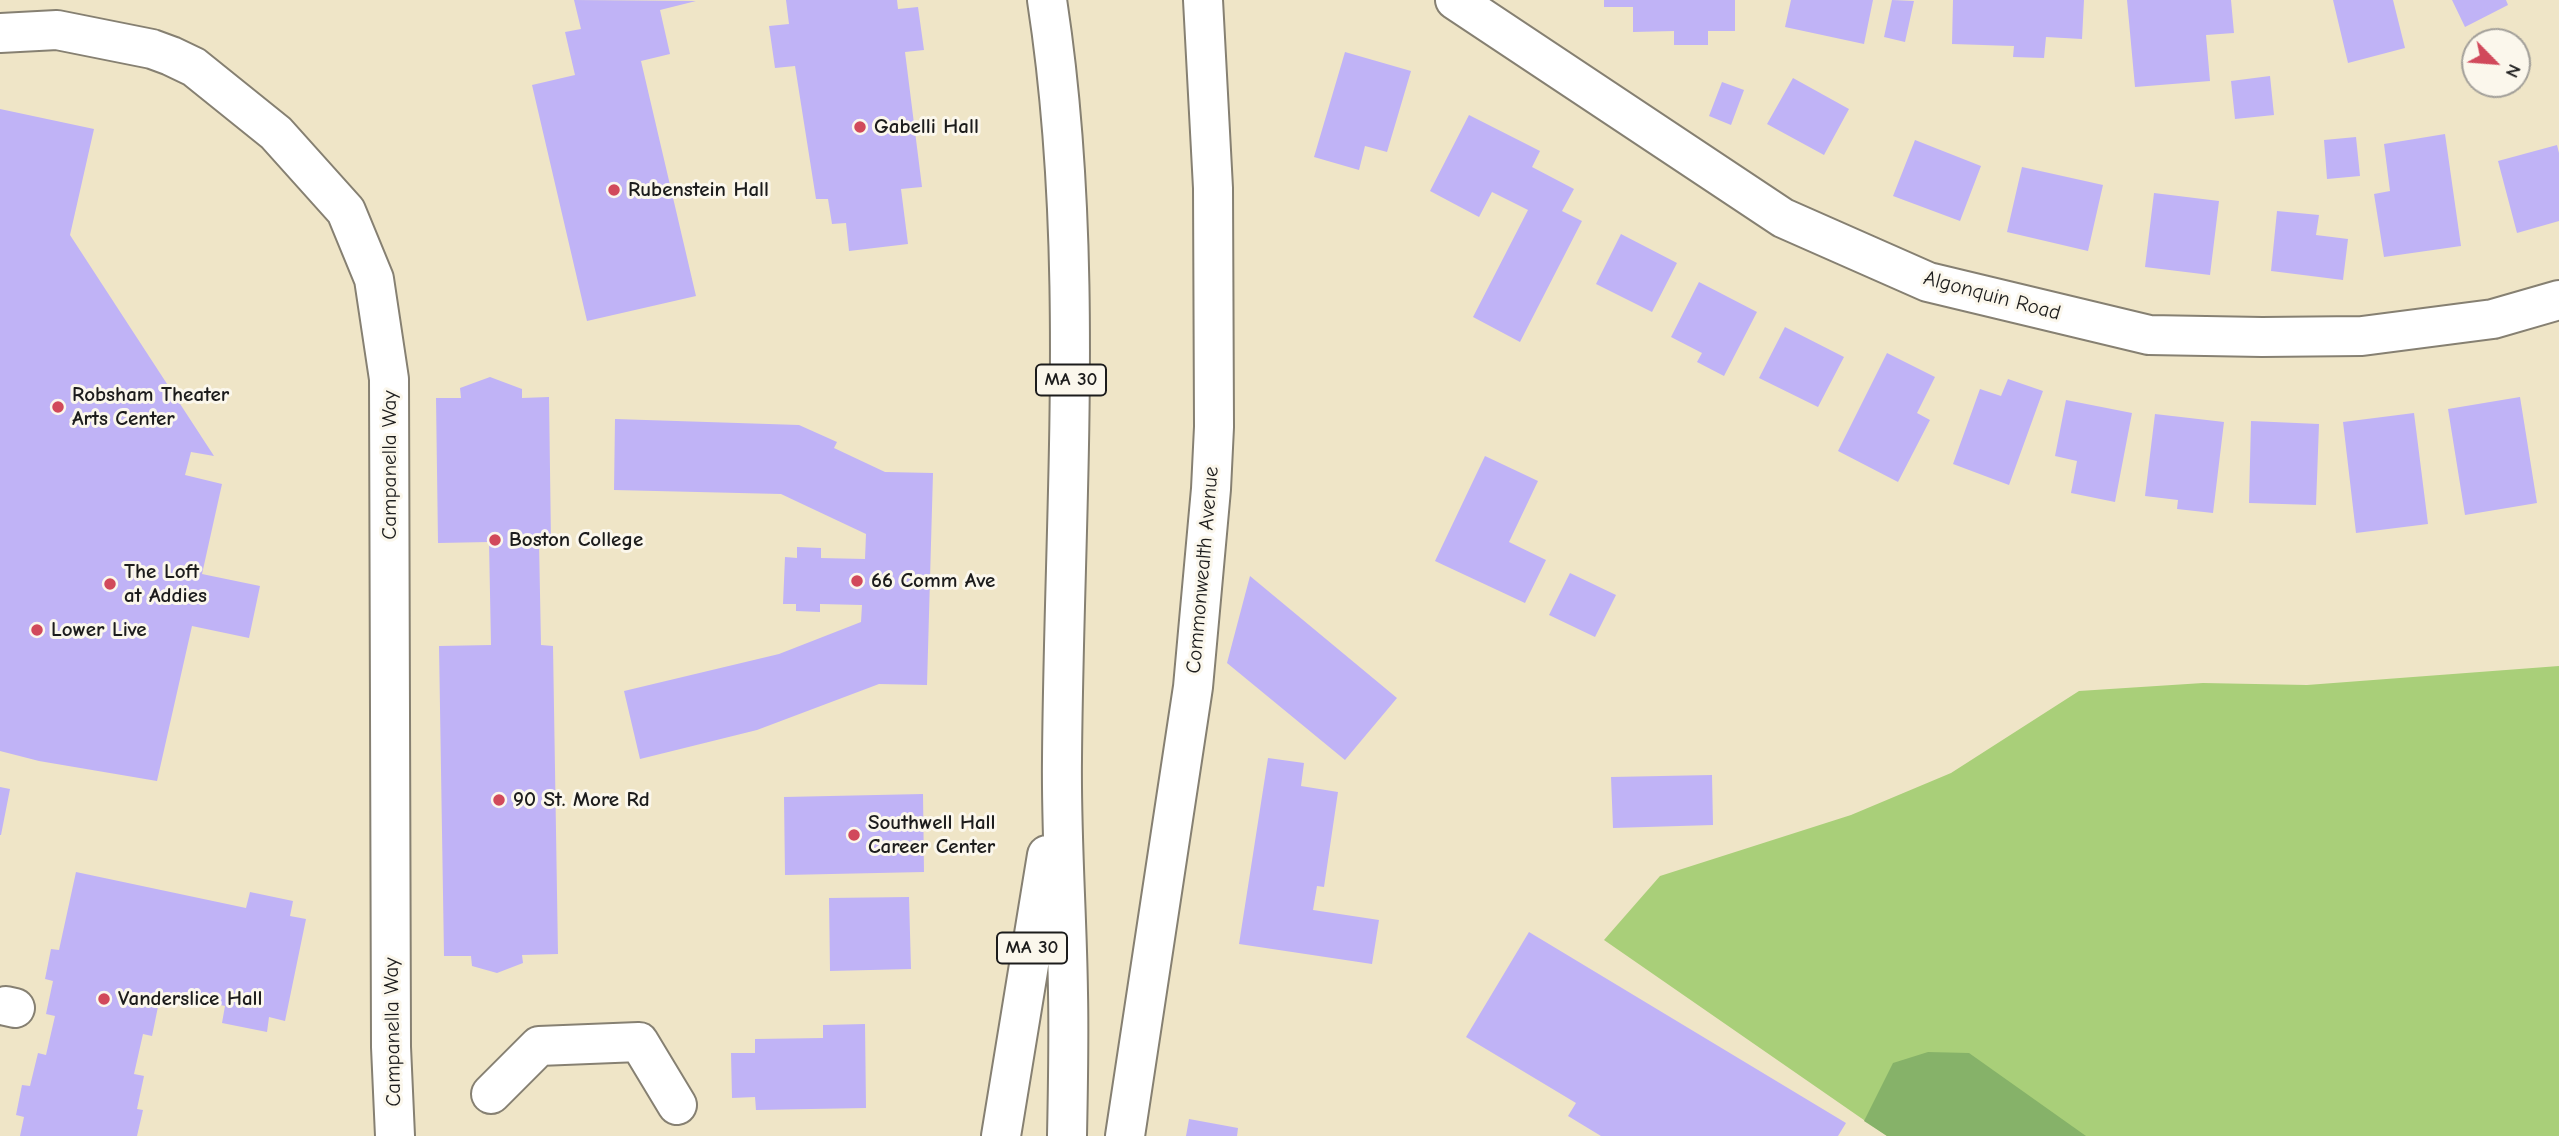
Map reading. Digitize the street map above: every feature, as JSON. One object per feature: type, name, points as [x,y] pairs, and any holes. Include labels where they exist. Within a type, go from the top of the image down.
[{"type":"street","name":"MA 30","points":[[1047,0],[1055,47],[1064,143],[1070,318],[1062,760],[1068,994],[1068,1136]]},
{"type":"street","name":"Commonwealth Avenue","points":[[1125,1136],[1193,687],[1211,489],[1214,427],[1213,188],[1203,0]]},
{"type":"street","name":"Algonquin Road","points":[[1455,0],[1783,218],[1928,282],[2149,335],[2362,336],[2493,319],[2559,300]]},
{"type":"street","name":"Campanella Way","points":[[0,33],[57,30],[152,49],[194,67],[276,133],[346,211],[374,279],[389,379],[393,838],[391,1047],[395,1136]]},
{"type":"street","name":"MA 30","points":[[1002,1136],[1062,760]]},
{"type":"street","points":[[491,1094],[539,1046],[639,1042],[677,1105]]},
{"type":"green space","points":[[2559,666],[2559,1136],[1887,1136],[1604,940],[1660,876],[1851,815],[1951,773],[2079,691],[2203,683],[2307,685]]},
{"type":"green space","points":[[1928,1052],[1969,1053],[2086,1136],[1887,1136],[1864,1121],[1893,1063]]},
{"type":"building","name":"Rubenstein Hall","points":[[574,0],[696,1],[660,10],[670,54],[641,61],[696,296],[587,321],[532,85],[575,75],[565,32],[581,29]]},
{"type":"building","name":"Gabelli Hall","points":[[786,0],[897,0],[898,9],[918,7],[924,50],[905,52],[922,187],[901,189],[908,244],[849,251],[846,223],[832,224],[828,199],[816,199],[795,66],[775,68],[769,26],[789,24]]},
{"type":"building","points":[[1604,0],[1735,0],[1735,31],[1708,31],[1708,45],[1674,45],[1674,31],[1633,32],[1633,7],[1604,7]]},
{"type":"building","points":[[1791,0],[1873,0],[1864,44],[1785,27]]},
{"type":"building","points":[[1892,0],[1914,1],[1905,42],[1884,37]]},
{"type":"building","points":[[1953,0],[2084,0],[2082,39],[2046,37],[2044,58],[2013,57],[2014,46],[1952,44]]},
{"type":"building","points":[[2127,0],[2231,0],[2234,33],[2206,35],[2210,81],[2135,87]]},
{"type":"building","points":[[2333,0],[2393,0],[2405,48],[2348,63]]},
{"type":"building","points":[[2452,0],[2506,0],[2508,5],[2465,27]]},
{"type":"building","points":[[1345,52],[1411,71],[1387,152],[1365,146],[1359,170],[1314,157]]},
{"type":"building","points":[[2270,76],[2274,115],[2235,119],[2231,81]]},
{"type":"building","points":[[1793,78],[1849,109],[1824,155],[1767,124]]},
{"type":"building","points":[[1722,82],[1744,90],[1731,125],[1709,116]]},
{"type":"building","points":[[0,109],[94,129],[70,235],[214,456],[191,452],[185,475],[222,484],[202,574],[260,586],[249,638],[192,626],[157,781],[39,761],[0,751]]},
{"type":"building","points":[[1469,115],[1540,151],[1532,167],[1574,189],[1562,211],[1582,221],[1520,342],[1473,317],[1528,210],[1492,192],[1479,217],[1430,191]]},
{"type":"building","points":[[2445,134],[2461,246],[2384,257],[2374,194],[2390,191],[2384,144]]},
{"type":"building","points":[[2356,137],[2360,176],[2327,179],[2324,140]]},
{"type":"building","points":[[1915,140],[1981,166],[1960,221],[1893,196]]},
{"type":"building","points":[[2557,145],[2559,221],[2517,233],[2498,161]]},
{"type":"building","points":[[2022,167],[2103,185],[2088,251],[2007,232]]},
{"type":"building","points":[[2154,193],[2219,201],[2210,275],[2145,267]]},
{"type":"building","points":[[2277,211],[2319,215],[2316,235],[2348,239],[2343,280],[2271,271]]},
{"type":"building","points":[[1621,234],[1677,263],[1652,312],[1596,284]]},
{"type":"building","points":[[1699,282],[1757,312],[1724,376],[1697,362],[1702,353],[1671,337]]},
{"type":"building","points":[[1785,327],[1844,357],[1818,407],[1759,378]]},
{"type":"building","points":[[1887,353],[1935,377],[1917,413],[1930,420],[1898,482],[1838,451]]},
{"type":"building","name":"90 St. More Rd","points":[[490,377],[522,389],[522,398],[549,397],[551,542],[539,542],[541,645],[553,646],[558,954],[522,955],[523,963],[497,973],[472,966],[471,956],[444,956],[439,646],[491,645],[489,542],[438,543],[436,398],[461,398],[460,388]]},
{"type":"building","points":[[2008,379],[2043,391],[2009,485],[1953,464],[1980,389],[2001,396]]},
{"type":"building","points":[[2520,397],[2537,503],[2465,515],[2448,409]]},
{"type":"building","points":[[2066,400],[2132,413],[2115,502],[2071,493],[2077,461],[2055,456]]},
{"type":"building","points":[[2414,413],[2428,524],[2356,533],[2343,422]]},
{"type":"building","points":[[2155,414],[2224,422],[2213,513],[2177,509],[2178,500],[2145,496]]},
{"type":"building","name":"66 Comm Ave","points":[[615,419],[799,425],[837,442],[834,448],[885,472],[933,473],[927,685],[879,684],[757,730],[640,759],[624,691],[779,654],[861,622],[862,605],[820,604],[820,612],[796,611],[796,604],[783,604],[785,557],[797,558],[797,547],[821,548],[821,558],[865,559],[866,534],[781,494],[614,490]]},
{"type":"building","points":[[2251,421],[2319,424],[2316,505],[2249,503]]},
{"type":"building","points":[[1485,456],[1538,481],[1509,542],[1546,560],[1525,603],[1435,561]]},
{"type":"building","points":[[1570,573],[1616,595],[1595,637],[1549,615]]},
{"type":"building","points":[[1250,576],[1397,698],[1345,760],[1227,663]]},
{"type":"building","points":[[1268,758],[1304,763],[1301,786],[1338,792],[1324,887],[1317,886],[1313,910],[1379,920],[1372,964],[1239,944]]},
{"type":"building","points":[[1712,775],[1713,825],[1613,828],[1611,777]]},
{"type":"building","points":[[0,787],[10,789],[1,835],[0,835]]},
{"type":"building","name":"Southwell Hall Career Center","points":[[923,794],[924,872],[785,875],[784,797]]},
{"type":"building","name":"Vanderslice Hall","points":[[76,872],[246,908],[250,892],[293,901],[290,916],[306,919],[285,1021],[269,1017],[267,1032],[222,1023],[225,1006],[161,992],[152,1036],[143,1034],[134,1074],[144,1076],[137,1109],[143,1110],[137,1136],[20,1136],[24,1117],[16,1115],[22,1085],[30,1086],[38,1053],[46,1055],[55,1016],[46,1014],[53,981],[45,979],[51,949],[59,950]]},
{"type":"building","points":[[909,897],[911,969],[830,971],[829,898]]},
{"type":"building","points":[[1529,932],[1846,1123],[1838,1136],[1601,1136],[1568,1116],[1576,1103],[1466,1037]]},
{"type":"building","points":[[865,1024],[866,1108],[756,1110],[755,1097],[732,1098],[731,1053],[755,1053],[755,1039],[823,1038],[823,1025]]},
{"type":"building","points":[[1189,1119],[1238,1128],[1237,1136],[1186,1136]]},
{"type":"place","name":"Gabelli Hall","points":[[860,127]]},
{"type":"place","name":"Rubenstein Hall","points":[[614,190]]},
{"type":"place","name":"Robsham Theater Arts Center","points":[[58,407]]},
{"type":"place","name":"Boston College","points":[[495,540]]},
{"type":"place","name":"66 Comm Ave","points":[[857,581]]},
{"type":"place","name":"The Loft at Addies","points":[[110,584]]},
{"type":"place","name":"Lower Live","points":[[37,630]]},
{"type":"place","name":"90 St. More Rd","points":[[499,800]]},
{"type":"place","name":"Southwell Hall Career Center","points":[[854,835]]},
{"type":"place","name":"Vanderslice Hall","points":[[104,999]]}]
